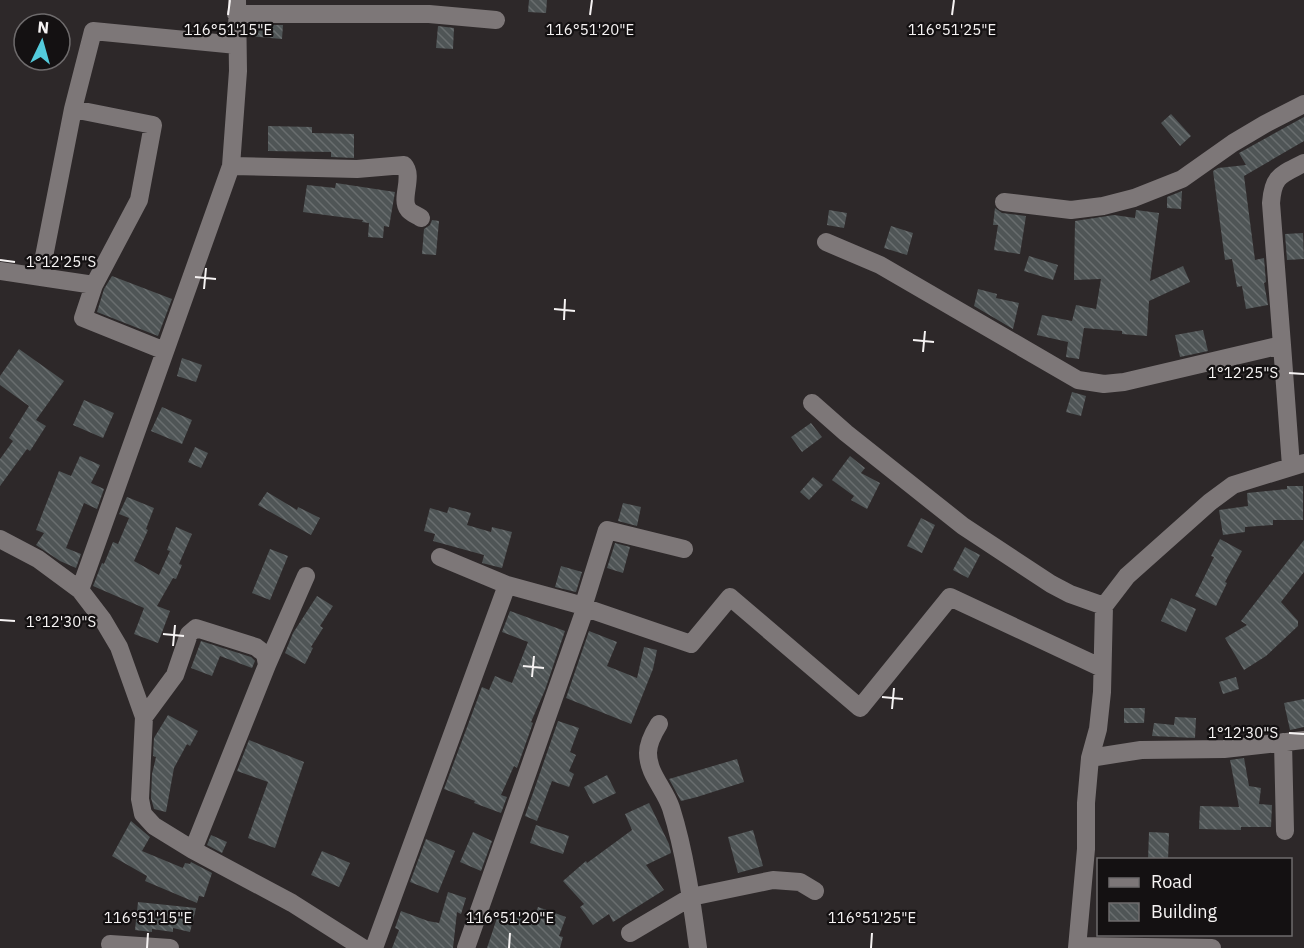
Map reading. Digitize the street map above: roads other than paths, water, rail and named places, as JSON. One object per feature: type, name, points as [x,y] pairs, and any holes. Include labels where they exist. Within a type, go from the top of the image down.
[{"type":"street","points":[[80,590],[231,166],[238,71],[237,7],[429,7],[496,20]]},
{"type":"street","points":[[40,277],[73,109],[93,31],[237,45]]},
{"type":"street","points":[[1004,202],[1071,210],[1103,206],[1134,198],[1191,174],[1249,133],[1304,104]]},
{"type":"street","points":[[73,109],[153,125],[139,200],[94,285],[83,318],[165,351]]},
{"type":"street","points":[[1212,948],[1077,947],[1086,849],[1086,803],[1090,758],[1098,729],[1104,606],[1127,576],[1210,502],[1233,485],[1297,465],[1282,345],[1271,203],[1275,181],[1304,163]]},
{"type":"street","points":[[231,166],[357,169],[404,165],[408,175],[406,205],[408,210],[421,218]]},
{"type":"street","points":[[826,242],[880,265],[1078,380],[1104,384],[1124,382],[1282,345]]},
{"type":"street","points":[[0,271],[94,285]]},
{"type":"street","points":[[813,403],[846,433],[963,526],[1051,584],[1070,594],[1104,606]]},
{"type":"street","points":[[466,948],[584,612],[583,607],[607,530],[684,549]]},
{"type":"street","points":[[0,539],[38,559],[80,590],[103,620],[119,647],[144,717],[140,799],[143,814],[154,826],[193,850],[292,903],[363,947],[507,585]]},
{"type":"street","points":[[440,557],[507,585],[583,607],[691,644],[730,597],[860,708],[950,597],[1102,668]]},
{"type":"street","points":[[193,850],[267,665],[306,576]]},
{"type":"street","points":[[144,717],[175,675],[189,634],[195,628],[256,647],[265,654],[267,665]]},
{"type":"street","points":[[659,724],[650,743],[649,762],[670,806],[691,897],[698,948]]},
{"type":"street","points":[[1090,758],[1141,750],[1224,749],[1304,740]]},
{"type":"street","points":[[1283,742],[1285,831]]},
{"type":"street","points":[[630,933],[691,897],[773,880],[800,882],[815,891]]},
{"type":"street","points":[[110,944],[170,948]]}]
